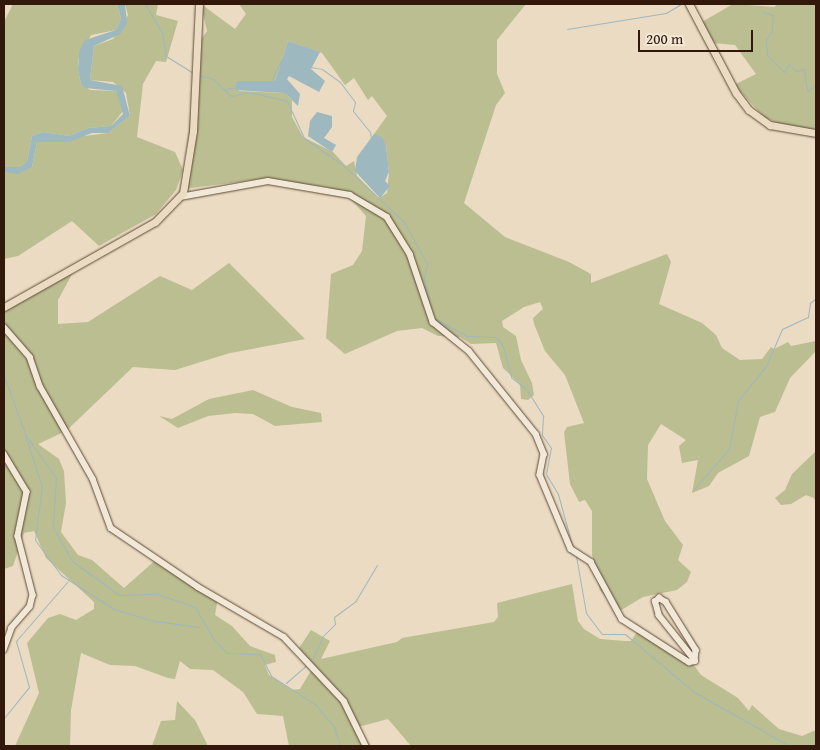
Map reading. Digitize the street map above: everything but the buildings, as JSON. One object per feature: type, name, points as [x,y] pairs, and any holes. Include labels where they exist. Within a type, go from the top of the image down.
[{"type":"main road","points":[[4,307],[155,222],[180,197],[190,163],[199,4]]},
{"type":"main road","points":[[688,4],[748,110],[770,125],[816,133]]},
{"type":"street","points":[[180,197],[268,181],[350,195],[388,217],[410,254],[433,322],[469,351],[536,434],[544,454],[540,475],[571,549],[591,562],[622,619],[689,662],[695,661]]},
{"type":"street","points":[[4,327],[30,357],[40,386],[93,479],[111,528],[198,588],[284,637],[344,702],[366,746]]},
{"type":"street","points":[[4,454],[26,488],[18,536],[33,591],[30,607],[12,628],[4,650]]},
{"type":"street","points":[[658,598],[666,602],[696,650],[695,661],[659,616],[654,602],[658,598]]},
{"type":"green space","points":[[13,4],[117,4],[121,18],[116,30],[91,35],[78,60],[78,70],[81,84],[90,90],[116,91],[124,110],[111,126],[88,128],[69,136],[43,132],[32,136],[27,161],[20,167],[4,167],[4,22]]},
{"type":"green space","points":[[125,4],[158,4],[156,15],[178,21],[166,62],[156,61],[143,84],[137,137],[175,152],[183,170],[176,190],[156,214],[99,246],[72,221],[18,256],[4,259],[4,172],[32,167],[37,142],[108,133],[130,116],[126,93],[113,82],[90,80],[94,46],[113,39],[128,15]]},
{"type":"green space","points":[[201,4],[235,29],[246,14],[239,4],[526,4],[497,40],[497,74],[505,93],[496,105],[464,203],[505,237],[569,262],[591,274],[591,283],[667,254],[671,262],[659,304],[702,323],[716,335],[722,348],[740,360],[762,359],[771,347],[774,349],[788,342],[791,346],[816,341],[816,351],[790,378],[775,412],[760,417],[749,456],[718,473],[709,486],[692,493],[698,460],[682,463],[679,446],[686,440],[661,424],[648,445],[647,479],[665,521],[683,545],[678,560],[691,572],[687,582],[677,590],[643,597],[618,612],[600,590],[592,555],[592,511],[585,500],[579,502],[570,484],[564,432],[567,427],[584,423],[565,375],[545,351],[534,324],[533,318],[543,309],[540,302],[524,307],[502,321],[503,327],[516,336],[521,360],[532,383],[534,395],[528,400],[521,399],[520,384],[503,368],[496,343],[471,344],[460,337],[438,336],[422,328],[397,331],[345,354],[326,338],[331,274],[353,265],[362,251],[366,216],[348,196],[327,187],[262,179],[183,189],[197,45],[207,31]],"holes":[[[288,41],[322,53],[345,85],[354,78],[368,100],[372,96],[387,116],[374,134],[386,146],[389,172],[387,193],[379,198],[357,176],[354,161],[346,166],[333,152],[303,137],[292,117],[292,100],[285,93],[239,91],[237,81],[275,81]]]},
{"type":"green space","points":[[733,4],[774,7],[778,4],[816,4],[816,130],[784,126],[764,117],[734,85],[756,74],[735,45],[713,43],[702,22]]},
{"type":"green space","points":[[229,263],[305,339],[230,353],[175,370],[133,367],[66,431],[38,444],[59,459],[64,471],[66,503],[61,532],[78,555],[92,560],[124,588],[159,557],[218,598],[215,615],[232,626],[250,646],[275,655],[276,662],[265,665],[269,675],[292,690],[300,689],[312,669],[299,648],[311,630],[330,641],[321,659],[397,642],[402,638],[494,622],[498,617],[497,603],[572,584],[578,621],[584,629],[600,639],[631,641],[639,629],[693,664],[701,675],[738,698],[749,711],[752,705],[779,729],[802,736],[816,730],[816,746],[411,746],[388,719],[358,727],[365,746],[289,746],[283,716],[257,714],[243,692],[213,670],[190,669],[180,661],[175,679],[135,666],[110,665],[81,653],[71,710],[70,746],[15,746],[39,693],[27,643],[48,618],[60,614],[76,620],[94,609],[94,602],[46,558],[34,531],[24,533],[13,566],[4,569],[4,306],[76,267],[58,300],[58,324],[88,322],[160,276],[192,290]]},
{"type":"green space","points":[[253,390],[292,407],[321,413],[322,422],[275,426],[253,414],[235,413],[208,416],[178,428],[159,416],[172,419],[209,399]]},
{"type":"green space","points":[[816,451],[816,504],[814,498],[806,495],[791,504],[781,505],[775,498],[785,490],[792,474]]},
{"type":"green space","points":[[177,701],[195,720],[208,746],[152,746],[161,721],[175,720]]},
{"type":"water","points":[[117,4],[125,4],[127,23],[120,34],[94,46],[90,80],[122,86],[130,116],[108,133],[92,133],[69,142],[37,142],[32,167],[18,174],[4,172],[4,167],[20,167],[27,161],[32,136],[43,132],[69,136],[88,128],[111,126],[123,114],[116,91],[85,88],[81,84],[78,70],[79,52],[85,40],[116,30],[121,18]]},
{"type":"water","points":[[288,41],[320,52],[311,69],[325,81],[319,92],[289,76],[287,79],[300,94],[298,106],[285,93],[235,90],[237,81],[275,81]]},
{"type":"water","points":[[317,112],[332,116],[332,127],[324,138],[336,145],[332,152],[308,136],[310,121]]},
{"type":"water","points":[[374,134],[382,137],[386,146],[389,172],[385,181],[390,186],[380,198],[355,171],[357,157]]},
{"type":"waterway","points":[[145,4],[162,32],[166,56],[193,73]]},
{"type":"waterway","points":[[567,29],[666,13],[681,4]]},
{"type":"waterway","points":[[763,12],[773,15],[772,30],[766,40],[767,55],[784,72],[789,64],[795,71],[804,69],[807,91],[816,86]]},
{"type":"waterway","points":[[270,84],[282,58]]},
{"type":"waterway","points":[[310,67],[322,69],[340,82],[355,102],[353,111],[370,132],[371,139]]},
{"type":"waterway","points":[[199,75],[213,79],[231,96],[249,92],[287,101],[304,138],[344,166],[404,222],[427,264],[424,277],[429,302]]},
{"type":"waterway","points":[[223,89],[234,88]]},
{"type":"waterway","points":[[694,489],[729,449],[738,401],[766,366],[782,329],[808,317],[810,303],[816,298]]},
{"type":"waterway","points":[[434,318],[467,336],[495,337],[502,343],[511,377],[527,390],[543,416],[542,435],[551,448],[546,474],[558,494],[572,545]]},
{"type":"waterway","points":[[4,376],[26,436],[56,478],[53,527],[72,561],[119,595],[157,594],[195,607],[213,638],[227,653],[260,654],[271,676],[315,704],[334,727],[340,746]]},
{"type":"waterway","points":[[25,435],[42,486],[35,540],[61,575],[114,609],[149,620],[199,627]]},
{"type":"waterway","points":[[576,556],[586,613],[602,634],[625,634],[694,692],[790,746]]},
{"type":"waterway","points":[[313,658],[323,636],[335,624],[334,617],[355,602],[377,565]]},
{"type":"waterway","points":[[4,718],[29,687],[16,641],[68,581]]},
{"type":"waterway","points":[[286,683],[307,665]]}]
